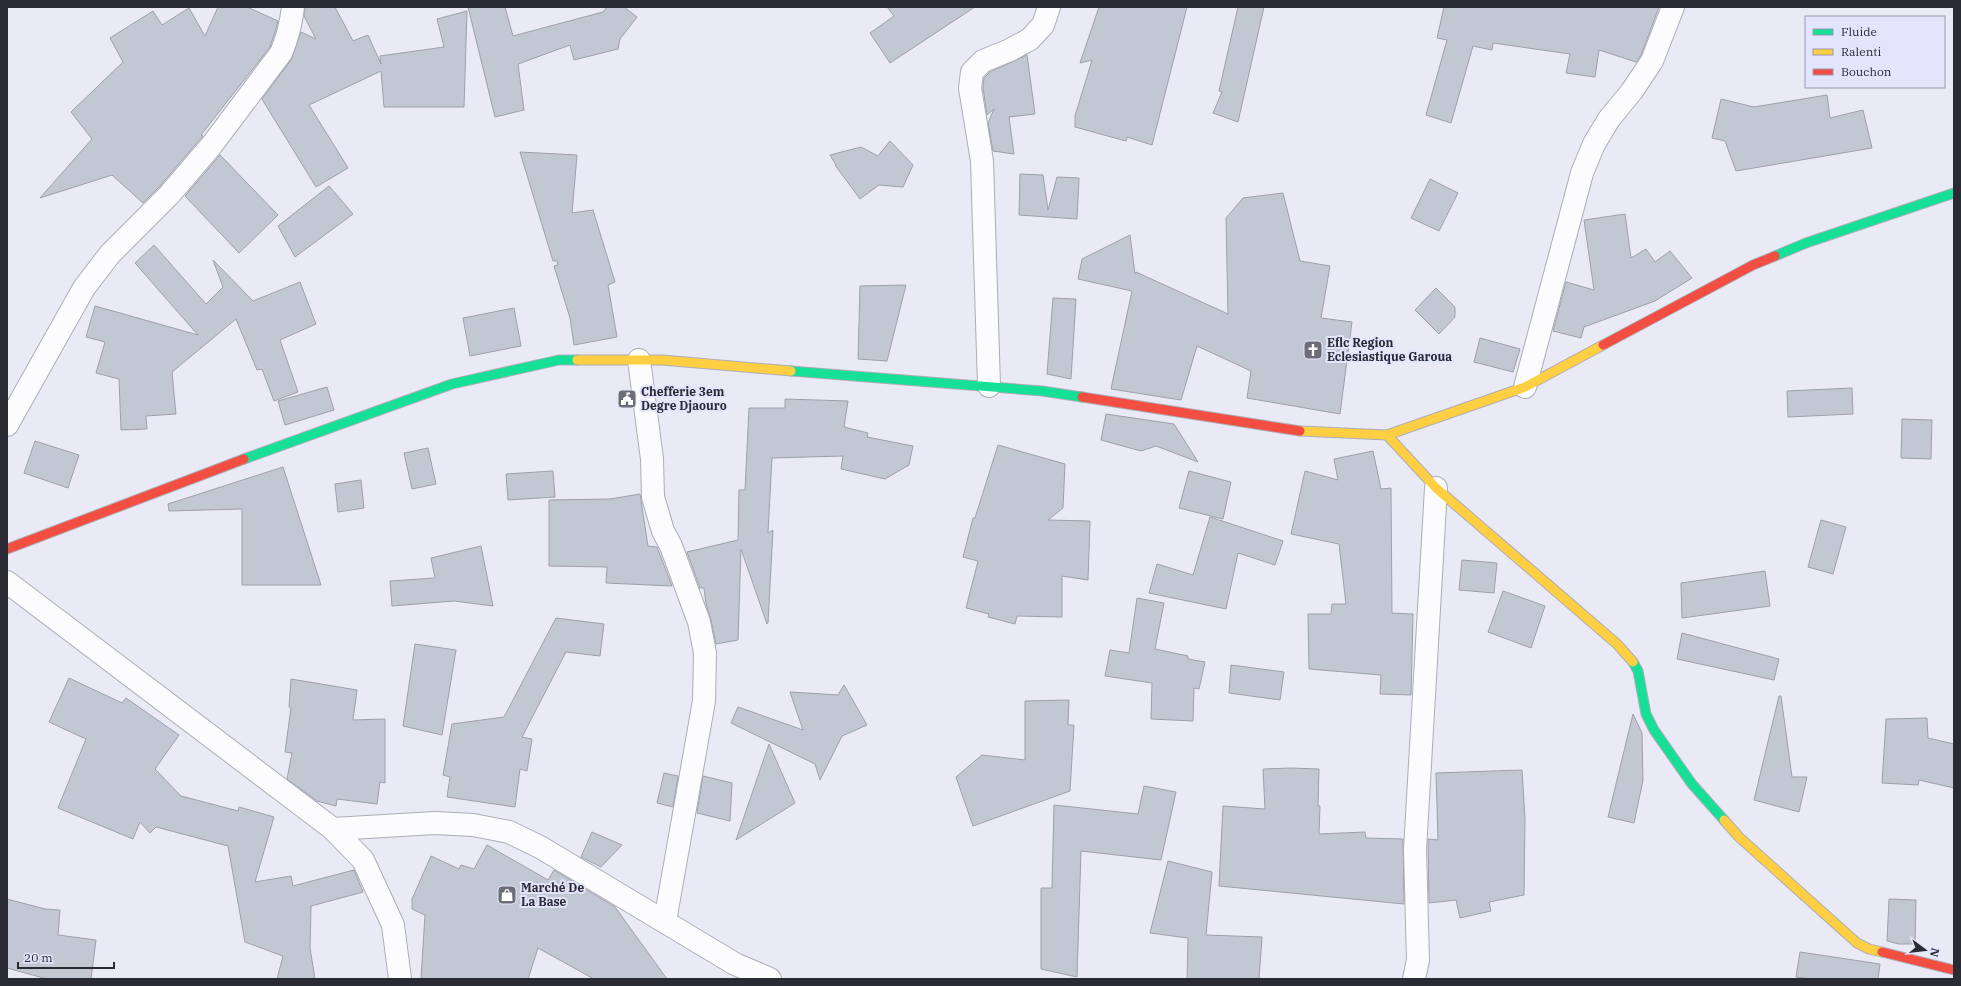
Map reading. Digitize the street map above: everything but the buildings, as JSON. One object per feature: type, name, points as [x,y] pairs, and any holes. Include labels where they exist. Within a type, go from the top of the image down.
[{"type":"street","points":[[7,425],[84,288],[110,254],[169,195],[211,146],[281,53],[290,31],[293,7]]},
{"type":"street","points":[[989,386],[982,161],[970,88],[972,72],[984,61],[1010,50],[1030,39],[1043,25],[1049,7]]},
{"type":"street","points":[[1525,387],[1582,174],[1594,144],[1609,119],[1632,91],[1652,61],[1673,7]]},
{"type":"street","points":[[7,549],[180,482],[452,384],[559,360],[662,360],[989,386],[1042,391],[1297,431],[1388,435],[1525,387],[1753,265],[1806,243],[1954,193]]},
{"type":"street","points":[[640,360],[652,459],[653,497],[663,531],[671,546],[699,622],[705,653],[704,701],[665,921]]},
{"type":"street","points":[[1388,435],[1436,488],[1617,644],[1632,659],[1638,671],[1646,714],[1654,730],[1692,784],[1740,837],[1857,943],[1869,949],[1954,970]]},
{"type":"street","points":[[1414,979],[1418,960],[1415,850],[1436,488]]},
{"type":"street","points":[[7,582],[333,829],[363,860],[393,925],[400,979]]},
{"type":"street","points":[[333,829],[434,823],[473,825],[509,832],[540,847],[735,964],[770,979]]},
{"type":"traffic: fast","points":[[1775,256],[1806,243],[1954,193]]},
{"type":"traffic: fast","points":[[244,459],[452,384],[559,360],[577,360]]},
{"type":"traffic: fast","points":[[791,371],[1042,391],[1082,397]]},
{"type":"traffic: fast","points":[[1633,662],[1638,671],[1646,714],[1654,730],[1692,784],[1724,820]]},
{"type":"traffic: slow","points":[[1300,431],[1387,435],[1525,387],[1603,345]]},
{"type":"traffic: slow","points":[[577,360],[662,360],[791,371]]},
{"type":"traffic: slow","points":[[1387,435],[1436,488],[1617,644],[1633,662]]},
{"type":"traffic: slow","points":[[1724,820],[1739,837],[1857,943],[1869,949],[1882,952]]},
{"type":"traffic: jam","points":[[1603,345],[1753,265],[1775,256]]},
{"type":"traffic: jam","points":[[1082,397],[1300,431]]},
{"type":"traffic: jam","points":[[7,549],[244,459]]},
{"type":"traffic: jam","points":[[1882,952],[1954,970]]},
{"type":"place","name":"Eflc Region Eclesiastique Garoua","points":[[1313,350]]},
{"type":"place","name":"Chefferie 3em Degre Djaouro","points":[[627,399]]},
{"type":"place","name":"Marché De La Base","points":[[507,895]]}]
